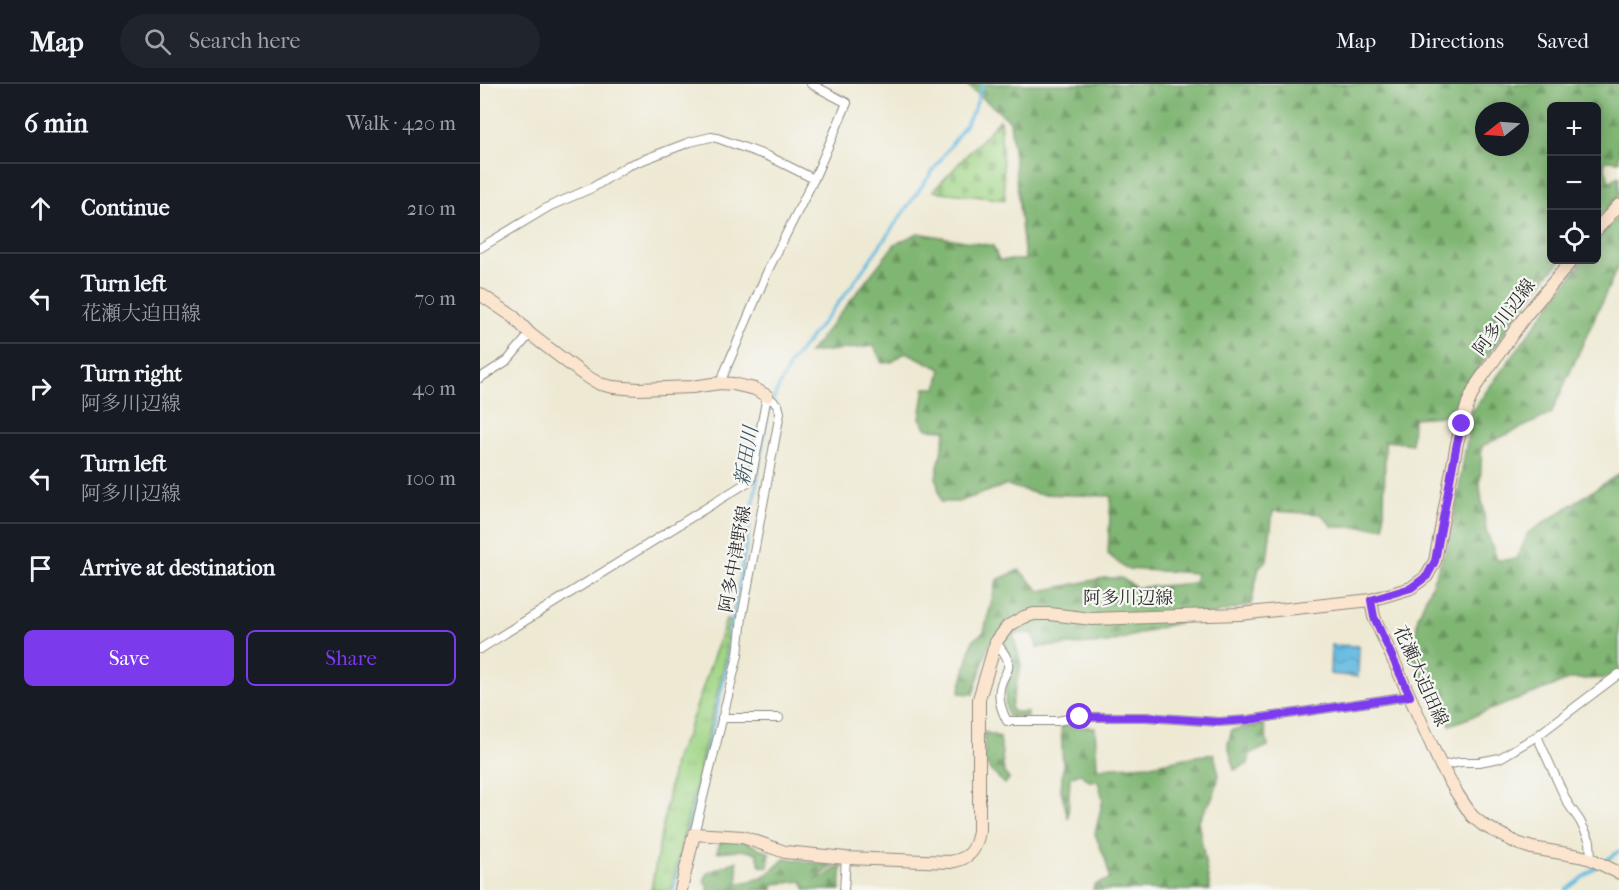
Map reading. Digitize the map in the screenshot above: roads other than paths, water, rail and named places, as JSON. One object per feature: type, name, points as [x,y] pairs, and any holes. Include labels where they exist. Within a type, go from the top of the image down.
[{"type":"main road","points":[[1601,225],[1619,205]]},
{"type":"main road","name":"阿多川辺線","points":[[694,834],[743,837],[785,852],[846,858],[950,862],[965,858],[972,852],[979,831],[979,699],[996,642],[1008,626],[1034,614],[1092,619],[1240,614],[1371,600],[1411,588],[1427,576],[1435,561],[1457,443],[1468,403],[1477,384],[1526,315],[1569,264]]},
{"type":"main road","points":[[480,294],[514,317],[530,334],[584,375],[600,384],[638,389],[692,387],[720,383],[755,389],[771,399]]},
{"type":"main road","name":"花瀬大迫田線","points":[[1371,600],[1374,617],[1442,766],[1472,816],[1483,825],[1517,843],[1591,860],[1619,873]]},
{"type":"main road","points":[[681,890],[694,834]]},
{"type":"street","points":[[720,383],[768,270],[814,179],[847,103],[811,84]]},
{"type":"street","points":[[480,248],[550,206],[592,188],[627,166],[690,142],[711,137],[771,157],[814,179]]},
{"type":"street","points":[[480,378],[508,360],[530,334]]},
{"type":"street","points":[[480,649],[751,480],[771,399]]},
{"type":"street","name":"阿多中津野線","points":[[694,834],[738,655],[742,617],[780,413],[778,405],[771,399]]},
{"type":"street","points":[[996,642],[1008,660],[1009,667],[1000,685],[999,699],[1007,721],[1057,721],[1080,717],[1146,717],[1219,722],[1248,720],[1410,696]]},
{"type":"street","points":[[1442,766],[1500,758],[1537,736],[1619,674]]},
{"type":"street","points":[[722,718],[779,718]]},
{"type":"street","points":[[1537,736],[1567,802],[1590,841],[1591,860]]},
{"type":"street","points":[[844,890],[846,858]]},
{"type":"water","points":[[1331,645],[1359,646],[1358,677],[1330,674]]},
{"type":"waterway","name":"新田川","points":[[674,890],[729,657],[730,632],[767,415],[791,362],[847,292],[968,121],[983,84]]},
{"type":"waterway","points":[[1604,862],[1619,851]]},
{"type":"waterway","points":[[1566,890],[1598,866]]}]
